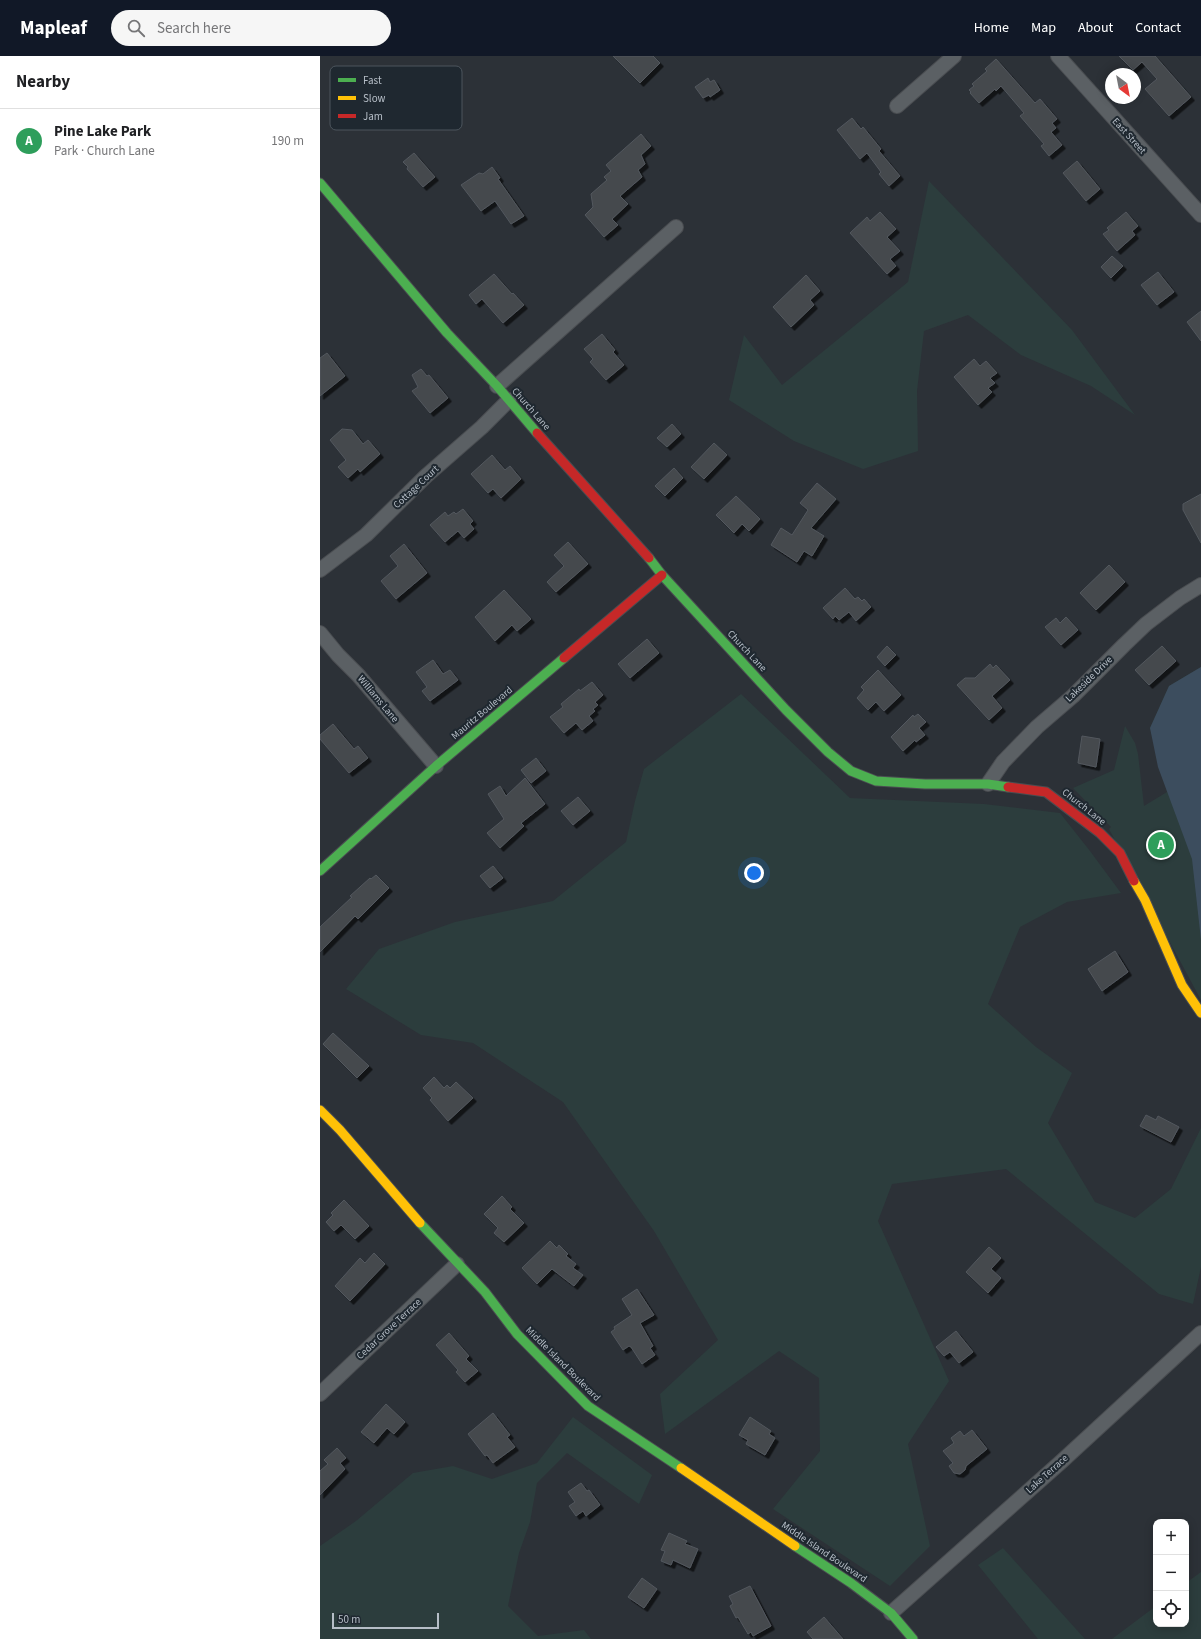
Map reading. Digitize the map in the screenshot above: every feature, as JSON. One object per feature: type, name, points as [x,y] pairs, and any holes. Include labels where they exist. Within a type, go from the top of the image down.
[{"type":"street","points":[[897,106],[954,56]]},
{"type":"street","name":"East Street","points":[[1058,56],[1201,215]]},
{"type":"street","name":"Church Lane","points":[[320,183],[447,333],[497,386],[641,548],[662,575],[786,710],[828,752],[851,771],[876,781],[925,784],[988,784],[1046,792],[1100,833],[1120,853],[1145,900],[1182,985],[1201,1013]]},
{"type":"street","points":[[497,386],[676,227]]},
{"type":"street","name":"Cottage Court","points":[[320,570],[366,535],[426,476],[482,427],[509,400]]},
{"type":"street","name":"Mauritz Boulevard","points":[[320,871],[436,766],[662,575]]},
{"type":"street","name":"Lakeside Drive","points":[[988,784],[1004,762],[1037,727],[1073,696],[1146,624],[1180,598],[1201,585]]},
{"type":"street","name":"Williams Lane","points":[[320,634],[358,675],[436,766]]},
{"type":"street","name":"Middle Island Boulevard","points":[[320,1110],[340,1130],[457,1264],[485,1292],[517,1334],[588,1406],[852,1583],[891,1613],[913,1639]]},
{"type":"street","name":"Cedar Grove Terrace","points":[[320,1394],[457,1264]]},
{"type":"street","name":"Lake Terrace","points":[[891,1613],[1067,1456],[1201,1332]]},
{"type":"shaded area","points":[[929,181],[1072,330],[1135,415],[1091,386],[1021,355],[968,315],[924,331],[917,391],[918,451],[863,469],[794,441],[729,400],[744,335],[782,385],[908,282]]},
{"type":"shaded area","points":[[1201,667],[1201,1000],[1109,829],[1111,827],[1073,788],[1114,770],[1125,726],[1135,743],[1138,754],[1144,806],[1167,792],[1150,728],[1169,686]]},
{"type":"shaded area","points":[[741,694],[850,798],[984,804],[1060,813],[1121,893],[1067,902],[1020,927],[988,1004],[1036,1047],[1072,1073],[1048,1123],[1095,1202],[1135,1218],[1171,1189],[1201,1128],[1201,1267],[1193,1304],[1159,1294],[1006,1169],[892,1184],[878,1221],[949,1381],[908,1444],[930,1546],[890,1586],[773,1509],[820,1451],[819,1378],[779,1351],[665,1434],[660,1394],[718,1340],[654,1231],[563,1102],[473,1043],[421,1035],[346,989],[379,949],[455,922],[553,901],[626,842],[644,769]]},
{"type":"shaded area","points":[[573,1417],[652,1475],[639,1504],[567,1453],[537,1483],[530,1522],[519,1553],[508,1606],[538,1636],[584,1630],[591,1639],[320,1639],[320,1546],[356,1521],[413,1473],[453,1466],[492,1479],[537,1463]]},
{"type":"shaded area","points":[[1003,1548],[1085,1639],[1038,1639],[978,1565]]},
{"type":"shaded area","points":[[1201,1572],[1201,1639],[1112,1639],[1153,1608],[1153,1627],[1189,1627],[1189,1581]]},
{"type":"water","points":[[1201,667],[1201,940],[1192,859],[1158,767],[1150,728],[1169,686]]},
{"type":"building","points":[[613,56],[653,56],[660,63],[640,83]]},
{"type":"building","points":[[1119,56],[1155,56],[1191,97],[1169,116],[1145,89],[1157,79],[1142,62],[1135,68],[1131,68]]},
{"type":"building","points":[[996,59],[1035,103],[1040,99],[1057,119],[1052,123],[1056,128],[1051,132],[1062,145],[1049,156],[1041,146],[1044,144],[1020,116],[1024,113],[1001,86],[996,91],[995,89],[979,103],[970,93],[971,92],[969,90],[974,86],[972,84],[987,71],[985,69]]},
{"type":"building","points":[[708,78],[710,82],[714,80],[720,90],[710,97],[709,95],[703,98],[695,87]]},
{"type":"building","points":[[852,118],[861,129],[863,127],[881,149],[879,151],[900,176],[889,186],[879,174],[881,172],[867,153],[860,159],[837,130]]},
{"type":"building","points":[[641,134],[651,146],[641,155],[645,164],[638,170],[642,177],[620,196],[628,204],[612,219],[618,225],[604,237],[585,215],[593,207],[591,194],[607,180],[604,177],[611,171],[606,165]]},
{"type":"building","points":[[414,153],[435,177],[423,187],[407,169],[408,167],[403,162]]},
{"type":"building","points":[[1077,161],[1100,189],[1086,201],[1063,173]]},
{"type":"building","points":[[492,167],[500,178],[498,179],[524,216],[511,224],[495,201],[481,211],[461,185],[479,173],[483,174]]},
{"type":"building","points":[[880,212],[896,229],[887,237],[900,251],[890,259],[896,266],[887,274],[850,233],[867,217],[870,221]]},
{"type":"building","points":[[1126,212],[1138,226],[1132,231],[1135,235],[1117,251],[1103,234],[1109,230],[1107,228]]},
{"type":"building","points":[[1112,256],[1123,266],[1111,278],[1101,267]]},
{"type":"building","points":[[1158,272],[1174,292],[1157,305],[1141,285]]},
{"type":"building","points":[[494,274],[524,305],[503,323],[482,299],[476,304],[469,295]]},
{"type":"building","points":[[806,275],[820,291],[810,300],[814,305],[791,327],[773,307]]},
{"type":"building","points":[[1201,311],[1201,341],[1187,322]]},
{"type":"building","points":[[602,334],[615,350],[613,352],[624,365],[606,380],[590,362],[593,359],[584,349]]},
{"type":"building","points":[[327,353],[345,376],[320,396],[320,358]]},
{"type":"building","points":[[974,359],[980,366],[986,361],[997,373],[990,378],[995,383],[988,388],[992,392],[978,405],[954,377]]},
{"type":"building","points":[[421,369],[427,376],[429,375],[448,398],[430,413],[412,391],[418,387],[412,375]]},
{"type":"building","points":[[672,424],[681,434],[667,447],[657,438]]},
{"type":"building","points":[[342,429],[352,430],[363,444],[368,440],[380,454],[360,472],[358,469],[348,478],[338,467],[346,460],[330,440]]},
{"type":"building","points":[[714,443],[727,455],[704,479],[691,467]]},
{"type":"building","points":[[492,455],[505,470],[510,466],[521,479],[501,498],[493,489],[488,493],[471,474]]},
{"type":"building","points":[[674,468],[683,478],[665,496],[655,486]]},
{"type":"building","points":[[817,483],[836,499],[811,528],[824,536],[812,556],[804,551],[797,562],[771,545],[781,528],[792,535],[808,510],[800,503]]},
{"type":"building","points":[[1201,494],[1201,543],[1183,510],[1183,504]]},
{"type":"building","points":[[736,496],[760,519],[749,531],[742,524],[734,533],[716,515]]},
{"type":"building","points":[[463,509],[473,521],[470,524],[474,529],[464,538],[458,531],[445,542],[430,525],[445,512],[448,516],[454,512],[456,514]]},
{"type":"building","points":[[568,542],[588,564],[556,592],[547,582],[564,566],[554,555]]},
{"type":"building","points":[[404,544],[427,573],[396,599],[381,581],[398,566],[390,556]]},
{"type":"building","points":[[1109,565],[1125,582],[1096,610],[1080,593]]},
{"type":"building","points":[[845,588],[855,599],[858,597],[862,601],[864,599],[871,607],[856,621],[849,612],[839,620],[835,616],[833,619],[823,608]]},
{"type":"building","points":[[504,590],[531,619],[517,631],[512,625],[495,641],[475,617]]},
{"type":"building","points":[[1066,617],[1078,630],[1061,645],[1045,627],[1056,618],[1060,623]]},
{"type":"building","points":[[647,639],[659,653],[630,678],[618,664]]},
{"type":"building","points":[[887,646],[896,655],[885,666],[877,657]]},
{"type":"building","points":[[1162,646],[1176,661],[1149,685],[1135,670]]},
{"type":"building","points":[[433,660],[443,674],[450,670],[458,680],[430,701],[422,691],[427,687],[416,672]]},
{"type":"building","points":[[990,664],[993,668],[996,665],[1010,680],[992,696],[1002,708],[989,720],[957,685],[965,678],[975,678]]},
{"type":"building","points":[[878,670],[901,695],[884,711],[876,702],[868,710],[857,698],[864,690],[861,687]]},
{"type":"building","points":[[592,682],[603,695],[595,702],[598,705],[593,709],[595,711],[589,716],[593,721],[582,730],[576,723],[564,733],[550,717],[563,707],[561,704],[579,689],[580,691]]},
{"type":"building","points":[[918,714],[926,722],[919,728],[925,735],[916,742],[915,740],[903,751],[891,737],[913,715],[914,717]]},
{"type":"building","points":[[333,724],[354,749],[358,746],[368,758],[349,773],[320,739],[320,735]]},
{"type":"building","points":[[1082,736],[1100,739],[1096,767],[1078,763]]},
{"type":"building","points":[[536,758],[546,771],[531,783],[521,770]]},
{"type":"building","points":[[525,778],[545,804],[521,823],[524,826],[500,848],[487,833],[504,819],[488,794],[500,786],[506,796]]},
{"type":"building","points":[[578,797],[590,811],[573,825],[561,811]]},
{"type":"building","points":[[493,866],[503,878],[490,888],[480,876]]},
{"type":"building","points":[[376,875],[389,888],[358,919],[355,916],[320,952],[320,927],[352,897],[350,896],[370,878],[371,879]]},
{"type":"building","points":[[1115,951],[1128,972],[1102,991],[1088,969]]},
{"type":"building","points":[[333,1033],[369,1066],[357,1078],[323,1044]]},
{"type":"building","points":[[434,1077],[444,1088],[447,1085],[450,1088],[456,1082],[473,1098],[448,1121],[430,1100],[432,1098],[423,1088]]},
{"type":"building","points":[[1146,1115],[1156,1120],[1158,1116],[1179,1127],[1171,1142],[1140,1126]]},
{"type":"building","points":[[502,1196],[512,1207],[510,1209],[524,1223],[504,1242],[494,1233],[498,1228],[484,1214]]},
{"type":"building","points":[[344,1200],[369,1226],[355,1239],[341,1225],[334,1231],[326,1222],[333,1215],[331,1213]]},
{"type":"building","points":[[550,1241],[557,1248],[559,1245],[568,1254],[566,1256],[576,1264],[573,1268],[583,1275],[574,1286],[552,1269],[537,1284],[522,1268]]},
{"type":"building","points":[[989,1247],[1001,1258],[991,1269],[1001,1278],[988,1293],[966,1272]]},
{"type":"building","points":[[374,1253],[385,1264],[350,1301],[335,1286],[360,1258],[365,1263]]},
{"type":"building","points":[[637,1289],[654,1315],[640,1323],[653,1346],[650,1348],[655,1355],[642,1364],[631,1347],[629,1346],[623,1350],[611,1332],[615,1329],[614,1327],[632,1315],[622,1299]]},
{"type":"building","points":[[956,1331],[973,1352],[959,1363],[950,1352],[944,1356],[936,1347]]},
{"type":"building","points":[[449,1333],[469,1356],[466,1359],[478,1371],[465,1382],[456,1372],[458,1370],[436,1345]]},
{"type":"building","points":[[386,1404],[405,1422],[394,1434],[387,1428],[374,1443],[361,1432]]},
{"type":"building","points":[[493,1413],[510,1435],[507,1437],[515,1447],[493,1463],[487,1455],[485,1456],[468,1434]]},
{"type":"building","points":[[750,1417],[771,1431],[769,1434],[775,1438],[765,1455],[746,1444],[748,1440],[739,1435]]},
{"type":"building","points":[[972,1430],[987,1449],[966,1466],[965,1470],[960,1474],[954,1473],[949,1466],[953,1463],[943,1451],[954,1443],[951,1438],[960,1431],[964,1436]]},
{"type":"building","points":[[337,1448],[346,1458],[340,1463],[345,1469],[320,1495],[320,1471],[328,1464],[324,1460]]},
{"type":"building","points":[[581,1483],[587,1491],[589,1490],[600,1505],[586,1516],[583,1511],[576,1516],[569,1506],[575,1502],[568,1492]]},
{"type":"building","points":[[669,1533],[687,1541],[685,1544],[698,1549],[690,1568],[673,1560],[671,1565],[661,1561],[665,1551],[661,1550]]},
{"type":"building","points":[[642,1578],[657,1589],[644,1608],[628,1597]]},
{"type":"building","points":[[750,1586],[771,1626],[753,1636],[751,1632],[748,1634],[738,1617],[736,1618],[730,1606],[733,1604],[729,1596]]},
{"type":"building","points":[[824,1617],[843,1639],[813,1639],[807,1632]]},
{"type":"traffic: fast","points":[[320,183],[447,333],[497,386],[537,433]]},
{"type":"traffic: fast","points":[[649,558],[662,575],[786,710],[828,752],[851,771],[876,781],[925,784],[988,784],[1008,787]]},
{"type":"traffic: fast","points":[[320,871],[436,766],[564,658]]},
{"type":"traffic: fast","points":[[420,1223],[485,1292],[517,1334],[588,1406],[681,1468]]},
{"type":"traffic: fast","points":[[795,1546],[851,1583],[891,1613],[913,1639]]},
{"type":"traffic: slow","points":[[1134,881],[1145,900],[1182,985],[1201,1013]]},
{"type":"traffic: slow","points":[[320,1110],[340,1130],[420,1223]]},
{"type":"traffic: slow","points":[[681,1468],[795,1546]]},
{"type":"traffic: jam","points":[[537,433],[649,558]]},
{"type":"traffic: jam","points":[[564,658],[662,575]]},
{"type":"traffic: jam","points":[[1008,787],[1046,792],[1100,833],[1120,853],[1134,881]]},
{"type":"place","name":"Pine Lake Park","points":[[1161,845]]}]
